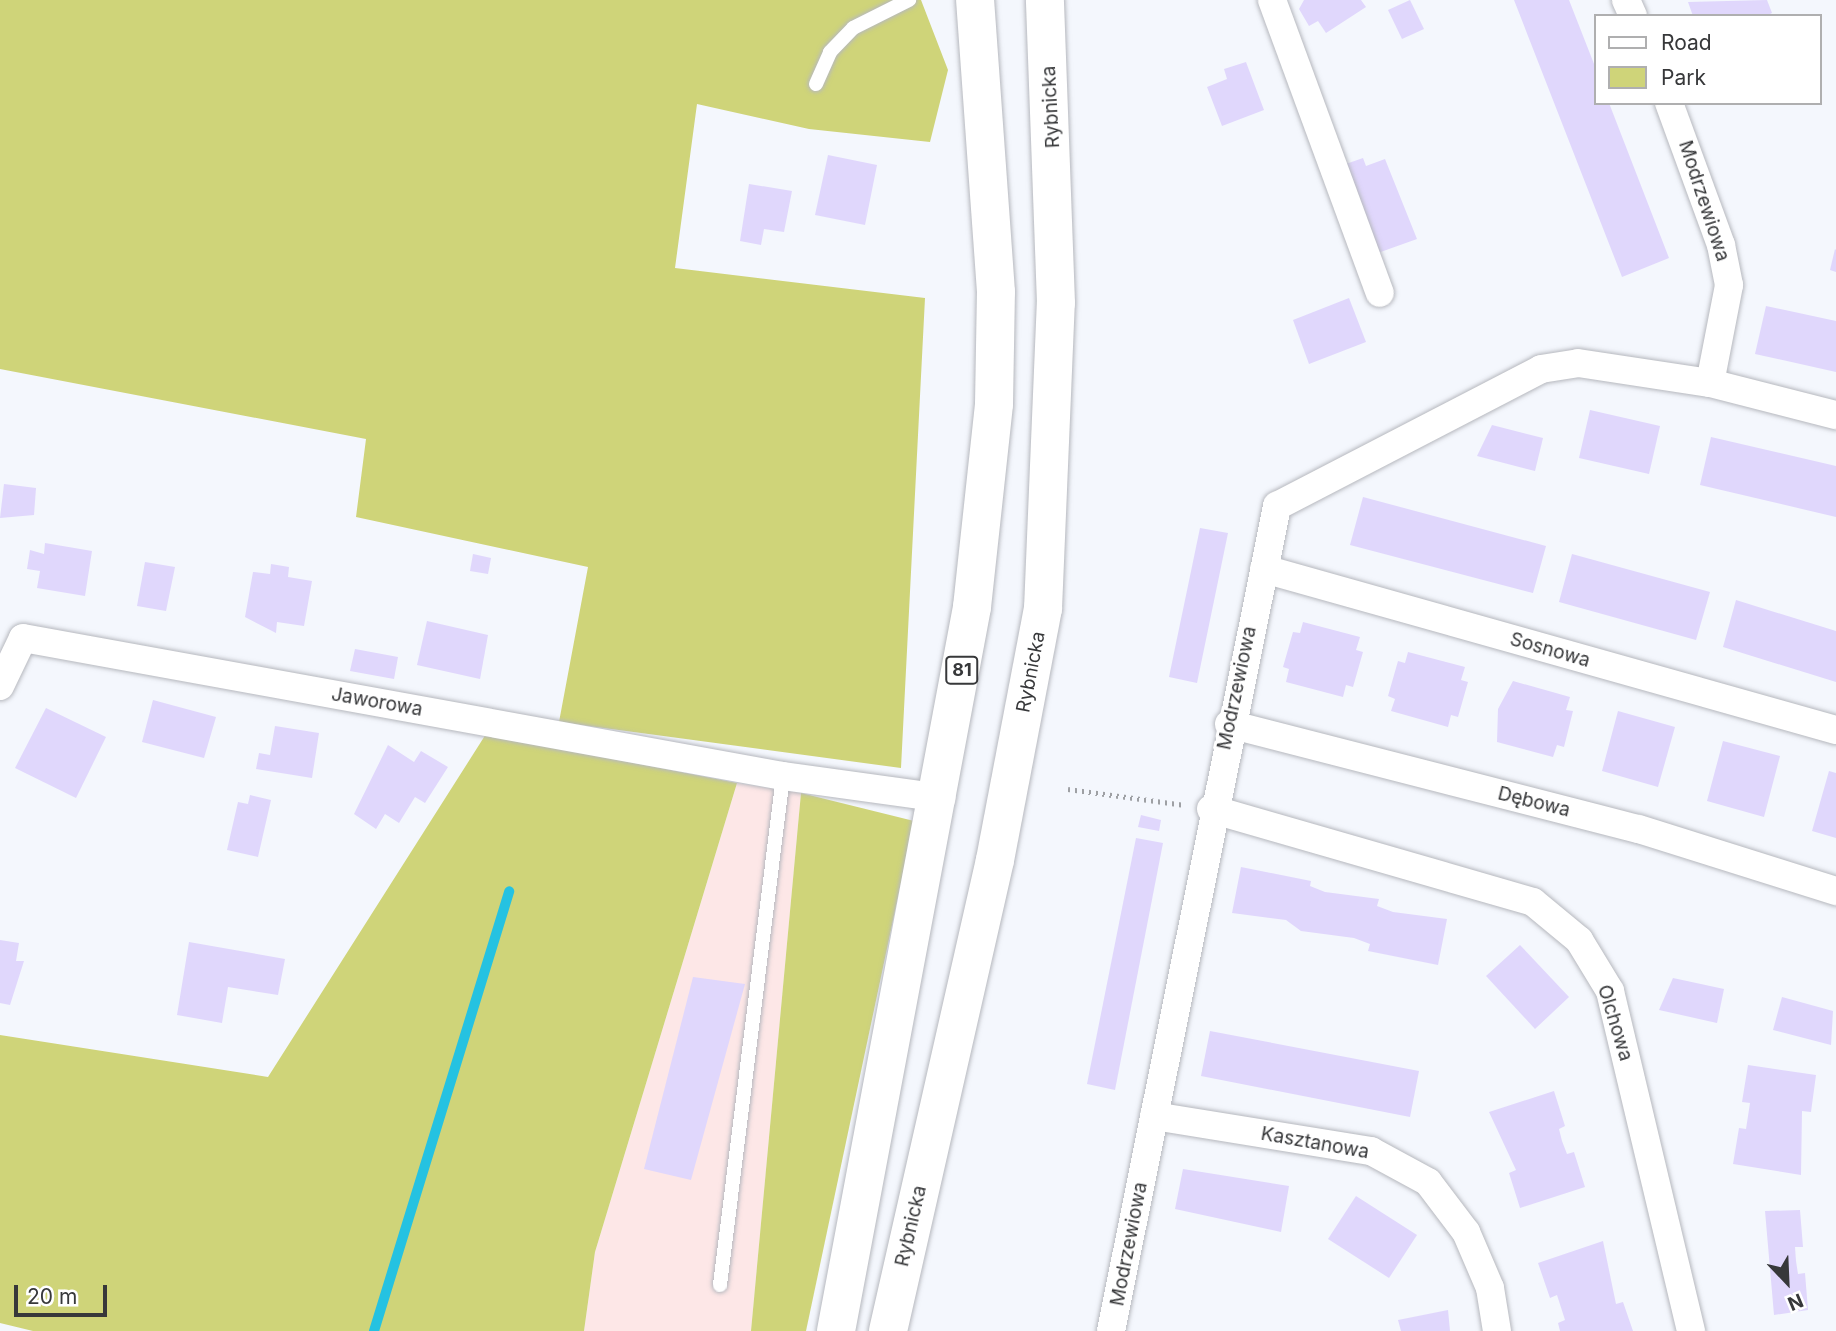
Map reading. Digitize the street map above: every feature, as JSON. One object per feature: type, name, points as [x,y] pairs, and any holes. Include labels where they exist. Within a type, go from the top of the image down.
[{"type":"main road","name":"81","points":[[836,1331],[940,798],[972,607],[994,404],[996,292],[975,0]]},
{"type":"main road","name":"Rybnicka","points":[[888,1331],[995,860],[1043,608],[1056,303],[1045,0]]},
{"type":"street","points":[[1272,0],[1380,293]]},
{"type":"street","name":"Modrzewiowa","points":[[1670,105],[1721,245],[1729,285],[1710,383]]},
{"type":"street","name":"Modrzewiowa","points":[[1111,1331],[1211,808],[1277,506],[1541,369],[1578,363],[1710,383],[1836,415]]},
{"type":"street","name":"Sosnowa","points":[[1264,569],[1836,730]]},
{"type":"street","name":"Jaworowa","points":[[0,686],[23,638],[783,776]]},
{"type":"street","name":"Dębowa","points":[[1229,724],[1639,829],[1836,891]]},
{"type":"street","points":[[783,776],[940,798]]},
{"type":"street","name":"Olchowa","points":[[1211,808],[1533,902],[1579,940],[1610,991],[1692,1331]]},
{"type":"street","name":"Kasztanowa","points":[[1154,1116],[1371,1151],[1428,1182],[1466,1231],[1490,1288],[1497,1331]]},
{"type":"lane","points":[[816,84],[830,52],[853,27],[909,0]]},
{"type":"lane","points":[[720,1285],[783,776]]},
{"type":"path","points":[[1068,789],[1211,808]]},
{"type":"shaded area","points":[[737,783],[801,793],[751,1331],[584,1331],[595,1252]]},
{"type":"green space","points":[[0,0],[921,0],[948,70],[930,142],[809,129],[697,104],[675,268],[925,298],[901,768],[559,722],[588,567],[356,517],[366,439],[0,369]]},
{"type":"green space","points":[[486,734],[737,783],[595,1252],[584,1331],[33,1331],[0,1323],[0,1035],[268,1077]]},
{"type":"green space","points":[[801,793],[914,821],[806,1331],[751,1331]]},
{"type":"building","points":[[1304,0],[1361,0],[1366,7],[1326,33],[1318,21],[1309,26],[1299,9]]},
{"type":"building","points":[[1410,0],[1424,29],[1402,39],[1388,10]]},
{"type":"building","points":[[1514,0],[1569,0],[1594,64],[1594,105],[1610,105],[1669,258],[1622,277]]},
{"type":"building","points":[[1767,0],[1772,13],[1692,14],[1688,2]]},
{"type":"building","points":[[1246,62],[1264,110],[1222,126],[1207,87],[1227,79],[1224,69]]},
{"type":"building","points":[[828,155],[877,165],[865,225],[815,215]]},
{"type":"building","points":[[1363,158],[1366,166],[1385,159],[1417,239],[1375,254],[1343,165]]},
{"type":"building","points":[[749,184],[792,191],[784,232],[764,229],[761,245],[740,241]]},
{"type":"building","points":[[1836,250],[1836,272],[1830,270]]},
{"type":"building","points":[[1349,298],[1366,342],[1309,364],[1293,320]]},
{"type":"building","points":[[1766,306],[1836,321],[1836,372],[1755,354]]},
{"type":"building","points":[[1590,410],[1660,426],[1649,474],[1579,458]]},
{"type":"building","points":[[1492,425],[1543,438],[1535,471],[1477,456]]},
{"type":"building","points":[[1711,437],[1836,466],[1836,517],[1700,485]]},
{"type":"building","points":[[4,484],[36,488],[34,515],[0,518]]},
{"type":"building","points":[[1363,497],[1546,546],[1533,593],[1350,545]]},
{"type":"building","points":[[1200,528],[1228,533],[1197,683],[1169,677]]},
{"type":"building","points":[[45,543],[92,551],[85,596],[37,588],[40,571],[27,569],[30,550],[44,554]]},
{"type":"building","points":[[473,554],[491,558],[488,574],[470,571]]},
{"type":"building","points":[[1572,554],[1710,592],[1696,640],[1559,602]]},
{"type":"building","points":[[145,562],[175,567],[166,611],[137,606]]},
{"type":"building","points":[[271,564],[289,567],[288,577],[312,581],[304,626],[277,622],[276,633],[245,617],[253,572],[270,574]]},
{"type":"building","points":[[1736,600],[1836,631],[1836,682],[1723,647]]},
{"type":"building","points":[[427,621],[488,635],[480,679],[417,665]]},
{"type":"building","points":[[1303,622],[1360,637],[1356,650],[1363,652],[1353,687],[1346,685],[1343,697],[1286,682],[1289,669],[1283,667],[1293,632],[1300,633]]},
{"type":"building","points":[[355,649],[398,657],[394,679],[350,671]]},
{"type":"building","points":[[1408,652],[1465,667],[1461,680],[1468,682],[1458,717],[1451,715],[1448,727],[1391,711],[1395,699],[1388,696],[1398,661],[1405,663]]},
{"type":"building","points":[[1513,681],[1570,697],[1566,710],[1573,711],[1564,747],[1557,745],[1553,757],[1497,742],[1498,709]]},
{"type":"building","points":[[153,700],[216,717],[204,758],[142,742]]},
{"type":"building","points":[[46,708],[106,737],[76,798],[15,768]]},
{"type":"building","points":[[1618,711],[1675,727],[1658,787],[1602,771]]},
{"type":"building","points":[[275,726],[319,733],[312,778],[256,769],[259,753],[270,755]]},
{"type":"building","points":[[1723,741],[1780,756],[1764,817],[1707,801]]},
{"type":"building","points":[[388,745],[414,762],[421,751],[448,767],[425,803],[415,797],[399,823],[385,814],[376,829],[354,814]]},
{"type":"building","points":[[1829,771],[1836,773],[1836,838],[1812,831]]},
{"type":"building","points":[[250,795],[271,800],[258,857],[227,850],[238,802],[248,804]]},
{"type":"building","points":[[1141,815],[1161,820],[1159,831],[1138,827]]},
{"type":"building","points":[[1136,838],[1163,843],[1115,1090],[1087,1084]]},
{"type":"building","points":[[1241,867],[1311,881],[1310,886],[1325,892],[1379,899],[1377,906],[1393,912],[1447,919],[1438,965],[1368,951],[1370,944],[1354,938],[1301,931],[1286,920],[1232,913]]},
{"type":"building","points":[[0,940],[19,943],[16,961],[24,961],[10,1005],[0,1003]]},
{"type":"building","points":[[189,942],[285,959],[278,995],[228,987],[222,1023],[177,1015]]},
{"type":"building","points":[[1520,945],[1569,997],[1535,1029],[1486,976]]},
{"type":"building","points":[[693,977],[745,984],[691,1180],[644,1169]]},
{"type":"building","points":[[1673,978],[1724,989],[1717,1023],[1659,1010]]},
{"type":"building","points":[[1782,997],[1833,1011],[1831,1045],[1773,1030]]},
{"type":"building","points":[[1210,1031],[1419,1071],[1410,1117],[1201,1076]]},
{"type":"building","points":[[1748,1065],[1816,1075],[1811,1112],[1802,1111],[1801,1175],[1733,1164],[1739,1128],[1746,1129],[1750,1103],[1742,1102]]},
{"type":"building","points":[[1554,1091],[1565,1126],[1559,1129],[1562,1141],[1567,1154],[1574,1152],[1585,1187],[1520,1208],[1509,1173],[1516,1170],[1489,1112]]},
{"type":"building","points":[[1183,1169],[1289,1186],[1281,1232],[1175,1209]]},
{"type":"building","points":[[1356,1196],[1417,1235],[1389,1278],[1328,1239]]},
{"type":"building","points":[[1800,1210],[1803,1247],[1795,1247],[1796,1261],[1798,1274],[1805,1273],[1808,1310],[1774,1315],[1765,1211]]},
{"type":"building","points":[[1603,1241],[1616,1304],[1623,1302],[1633,1331],[1560,1331],[1558,1323],[1565,1320],[1557,1295],[1550,1298],[1538,1263]]},
{"type":"building","points":[[1448,1310],[1450,1331],[1401,1331],[1398,1320]]},
{"type":"waterway","points":[[374,1331],[509,891]]}]
